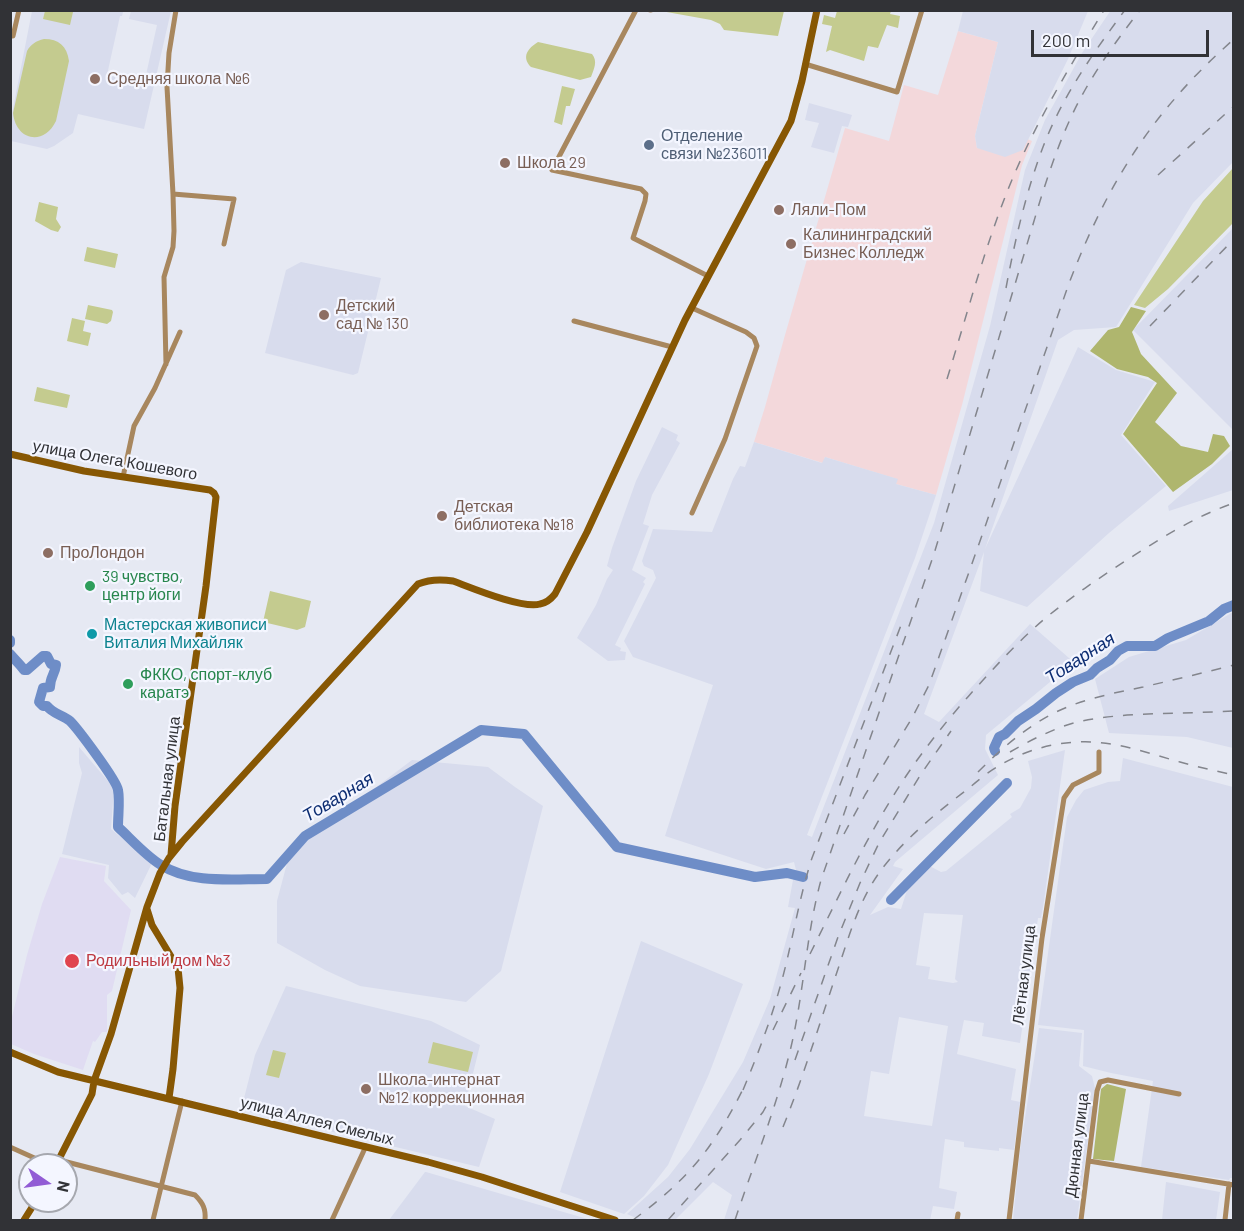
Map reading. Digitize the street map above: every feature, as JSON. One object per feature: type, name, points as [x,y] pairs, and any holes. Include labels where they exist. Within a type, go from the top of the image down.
[{"type":"main road","points":[[62,1153],[91,1096],[140,929],[160,873],[190,833],[418,584],[441,579],[453,581],[525,605],[542,604],[555,594],[672,347],[791,121],[817,10]]},
{"type":"main road","name":"улица Олега Кошевого","points":[[10,454],[84,471],[157,481],[210,490],[214,493]]},
{"type":"main road","name":"Батальная улица","points":[[170,857],[206,586],[216,496],[214,493]]},
{"type":"main road","points":[[173,824],[178,830],[190,833]]},
{"type":"main road","points":[[147,907],[152,926],[178,968],[180,988],[169,1098]]},
{"type":"main road","points":[[140,929],[148,924],[152,926]]},
{"type":"main road","name":"улица Аллея Смелых","points":[[10,1052],[58,1072],[482,1176],[615,1221]]},
{"type":"street","points":[[12,36],[19,10]]},
{"type":"street","points":[[166,364],[164,276],[174,231],[166,87],[176,10]]},
{"type":"street","points":[[636,10],[552,170],[641,189],[646,194],[645,201],[633,238],[706,279]]},
{"type":"street","points":[[805,64],[897,92],[922,10]]},
{"type":"street","points":[[173,194],[234,199],[224,244]]},
{"type":"street","points":[[692,308],[746,332],[754,338],[757,346],[725,439],[692,513]]},
{"type":"street","points":[[574,321],[672,347]]},
{"type":"street","points":[[123,477],[134,426],[180,332]]},
{"type":"street","name":"Лётная улица","points":[[1009,1221],[1041,938],[1064,798],[1073,785],[1099,772],[1099,752]]},
{"type":"street","name":"Дюнная улица","points":[[1081,1221],[1097,1090],[1100,1082],[1108,1080],[1179,1094]]},
{"type":"street","points":[[153,1221],[182,1101]]},
{"type":"street","points":[[332,1221],[366,1146]]},
{"type":"street","points":[[1089,1161],[1231,1184],[1230,1204],[1225,1221]]},
{"type":"street","points":[[78,1167],[195,1195],[203,1203],[205,1221]]},
{"type":"shaded area","name":"Средняя школа №6","points":[[117,10],[123,12],[120,16],[107,75],[144,84],[157,25],[129,19],[131,11],[171,11],[144,129],[78,114],[73,133],[47,149],[11,141],[11,119],[32,11]]},
{"type":"shaded area","points":[[1111,10],[1233,11],[1233,162],[1193,203],[1116,327],[1074,330],[1058,340],[985,549],[1078,347],[1116,370],[1155,382],[1121,435],[1166,486],[1109,533],[1027,607],[980,591],[984,552],[924,714],[939,722],[1030,624],[1077,665],[1050,682],[986,735],[985,749],[998,775],[895,862],[893,866],[903,869],[870,915],[888,907],[901,909],[908,887],[924,863],[941,872],[946,871],[1012,817],[1010,814],[1020,808],[1031,788],[1032,777],[1028,761],[1065,750],[1044,901],[1041,918],[1038,918],[1020,1043],[982,1036],[984,1023],[964,1020],[957,1054],[1016,1069],[1011,1100],[1020,1102],[1014,1150],[999,1148],[999,1151],[964,1147],[964,1142],[945,1139],[939,1188],[957,1192],[954,1209],[933,1206],[930,1220],[724,1220],[732,1195],[713,1182],[675,1220],[633,1220],[636,1218],[627,1214],[668,1177],[690,1149],[743,1062],[770,999],[795,908],[788,907],[796,870],[794,862],[766,869],[665,836],[713,685],[633,657],[624,641],[656,578],[653,570],[644,566],[642,561],[653,529],[712,532],[733,479],[740,466],[745,467],[754,442],[822,463],[825,457],[898,479],[896,484],[936,495],[915,558],[807,835],[812,837],[934,523],[990,326],[1025,170],[1045,120],[1082,53]],"holes":[[[924,913],[963,915],[955,979],[958,982],[928,979],[930,967],[916,965]],[[899,1017],[948,1026],[932,1126],[864,1116],[871,1071],[889,1074]]]},
{"type":"shaded area","points":[[963,11],[1088,11],[1068,59],[1023,150],[1005,157],[977,148],[975,136],[998,42],[958,31]]},
{"type":"shaded area","points":[[958,31],[998,42],[975,136],[977,148],[1023,150],[1027,139],[1032,141],[1022,165],[962,405],[936,495],[896,484],[897,479],[825,457],[823,463],[754,442],[845,128],[889,141],[904,85],[938,95]]},
{"type":"shaded area","points":[[809,103],[852,115],[848,127],[842,126],[834,153],[811,147],[819,123],[805,120]]},
{"type":"shaded area","points":[[1233,228],[1233,430],[1133,330]]},
{"type":"shaded area","name":"Детский сад № 130","points":[[301,262],[381,278],[358,373],[353,375],[265,353],[286,270]]},
{"type":"shaded area","points":[[662,427],[678,435],[676,440],[680,443],[652,495],[643,524],[649,526],[632,570],[646,578],[643,582],[645,584],[615,645],[621,648],[620,651],[626,652],[625,660],[608,661],[577,638],[613,570],[607,566],[612,548],[636,481]]},
{"type":"shaded area","points":[[1233,449],[1233,490],[1169,511],[1168,506]]},
{"type":"shaded area","points":[[1233,612],[1233,748],[1187,737],[1109,733],[1095,679],[1129,657],[1186,640]]},
{"type":"shaded area","points":[[79,747],[114,788],[111,829],[152,863],[135,898],[128,892],[122,895],[108,878],[109,865],[62,854],[82,773],[79,763]]},
{"type":"shaded area","points":[[1123,758],[1233,787],[1233,1178],[1229,1180],[1141,1167],[1153,1081],[1083,1066],[1084,1030],[1038,1025],[1067,817],[1084,790],[1108,782],[1120,781]]},
{"type":"shaded area","points":[[412,760],[488,767],[543,806],[501,971],[466,1002],[360,986],[325,970],[277,943],[277,901],[290,852]]},
{"type":"shaded area","name":"Родильный дом №3","points":[[60,857],[106,866],[104,881],[131,910],[112,991],[107,995],[107,1032],[102,1032],[95,1042],[93,1041],[83,1070],[11,1044],[11,1021],[27,955],[42,904]]},
{"type":"shaded area","points":[[641,941],[743,984],[709,1074],[668,1165],[644,1196],[624,1214],[560,1192]]},
{"type":"shaded area","points":[[286,986],[431,1021],[480,1045],[465,1106],[495,1119],[479,1167],[241,1110],[255,1055]]},
{"type":"shaded area","points":[[1039,1028],[1082,1033],[1079,1066],[1092,1076],[1095,1088],[1077,1220],[1013,1220],[1020,1150]]},
{"type":"shaded area","points":[[426,1172],[591,1220],[389,1220]]},
{"type":"shaded area","points":[[1166,1182],[1220,1192],[1216,1220],[1162,1220]]},
{"type":"green space","points":[[45,11],[73,12],[70,25],[43,19]]},
{"type":"green space","points":[[661,11],[784,11],[778,36],[724,30],[720,24],[711,20]]},
{"type":"green space","points":[[837,11],[891,11],[890,14],[900,16],[898,28],[887,25],[878,48],[868,46],[864,61],[830,50],[826,52],[832,26],[822,24],[824,15],[835,18]]},
{"type":"green space","points":[[44,39],[54,40],[61,44],[69,61],[56,121],[45,134],[31,137],[19,130],[13,113],[27,51],[34,43]]},
{"type":"green space","points":[[538,42],[592,54],[595,62],[591,77],[580,80],[531,67],[526,56],[531,47]]},
{"type":"green space","points":[[562,86],[575,89],[570,106],[566,106],[562,125],[554,122]]},
{"type":"green space","points":[[1233,168],[1233,223],[1168,289],[1145,308],[1134,305],[1203,201]]},
{"type":"green space","points":[[39,202],[58,207],[56,219],[61,227],[58,232],[35,221]]},
{"type":"green space","points":[[87,247],[118,254],[115,268],[84,261]]},
{"type":"green space","points":[[88,305],[112,310],[111,321],[107,324],[85,319]]},
{"type":"green space","points":[[1131,307],[1146,311],[1132,332],[1141,354],[1177,393],[1155,422],[1181,446],[1208,452],[1213,434],[1224,436],[1230,446],[1212,464],[1173,492],[1123,434],[1157,383],[1148,377],[1117,369],[1090,351],[1108,330],[1119,327]]},
{"type":"green space","points":[[72,318],[85,321],[83,331],[91,333],[88,346],[67,341]]},
{"type":"green space","points":[[37,387],[70,395],[67,408],[34,401]]},
{"type":"green space","points":[[270,591],[311,601],[305,627],[297,630],[263,622]]},
{"type":"green space","points":[[433,1042],[473,1052],[468,1072],[428,1063]]},
{"type":"green space","points":[[273,1050],[286,1053],[279,1078],[266,1075]]},
{"type":"green space","points":[[1107,1084],[1126,1089],[1114,1161],[1093,1159],[1101,1089]]},
{"type":"waterway","name":"Товарная","points":[[995,751],[999,737],[1018,721],[1073,682],[1090,675],[1118,651],[1127,646],[1155,646],[1209,621],[1224,609],[1234,605]]},
{"type":"waterway","name":"Товарная","points":[[10,654],[24,670],[43,656],[47,656],[51,664],[56,665],[50,687],[43,688],[39,702],[70,721],[111,777],[119,794],[118,827],[155,861],[185,875],[226,880],[267,879],[305,836],[481,730],[524,734],[617,847],[755,877],[787,873],[803,877]]},
{"type":"waterway","name":"Товарная","points":[[891,900],[1007,783]]},
{"type":"railway","points":[[947,379],[984,258],[1009,187],[1041,119],[1104,10]]},
{"type":"railway","points":[[1006,288],[1026,199],[1043,147],[1059,111],[1079,76],[1125,10]]},
{"type":"railway","points":[[735,1220],[772,1113],[791,1047],[821,880],[934,554],[1049,173],[1065,130],[1085,90],[1111,49],[1140,10]]},
{"type":"railway","points":[[844,834],[929,685],[1068,286],[1101,210],[1128,162],[1160,116],[1191,80],[1234,39]]},
{"type":"railway","points":[[1158,175],[1234,106]]},
{"type":"railway","points":[[1150,326],[1234,239]]},
{"type":"railway","points":[[810,954],[859,856],[902,782],[947,722],[999,663],[1048,616],[1099,579],[1180,528],[1234,503]]},
{"type":"railway","points":[[743,1090],[778,994],[812,858],[903,620]]},
{"type":"railway","points":[[978,772],[1023,732],[1065,708],[1098,697],[1234,665]]},
{"type":"railway","points":[[1010,752],[1050,732],[1087,720],[1127,715],[1234,711]]},
{"type":"railway","points":[[795,1060],[838,937],[860,883],[879,843],[921,774],[951,731]]},
{"type":"railway","points":[[783,1127],[860,907],[872,884],[908,839],[982,777],[1026,753],[1046,746],[1078,742],[1117,745],[1234,775]]},
{"type":"railway","points":[[773,1030],[801,973]]},
{"type":"railway","points":[[633,1220],[667,1193],[698,1161],[724,1124],[746,1083]]},
{"type":"railway","points":[[668,1220],[740,1140],[763,1112],[770,1099]]},
{"type":"place","name":"Средняя школа №6","points":[[95,79]]},
{"type":"place","name":"Отделение связи №236011","points":[[649,145]]},
{"type":"place","name":"Школа 29","points":[[505,163]]},
{"type":"place","name":"Ляли-Пом","points":[[779,210]]},
{"type":"place","name":"Калининградский Бизнес Колледж","points":[[791,244]]},
{"type":"place","name":"Детский сад № 130","points":[[324,315]]},
{"type":"place","name":"Детская библиотека №18","points":[[442,516]]},
{"type":"place","name":"ПроЛондон","points":[[48,553]]},
{"type":"place","name":"39 чувство, центр йоги","points":[[90,586]]},
{"type":"place","name":"Мастерская живописи Виталия Михайляк","points":[[92,634]]},
{"type":"place","name":"ФККО, спорт-клуб каратэ","points":[[128,684]]},
{"type":"place","name":"Родильный дом №3","points":[[72,961]]},
{"type":"place","name":"Школа-интернат №12 коррекционная","points":[[366,1089]]}]
